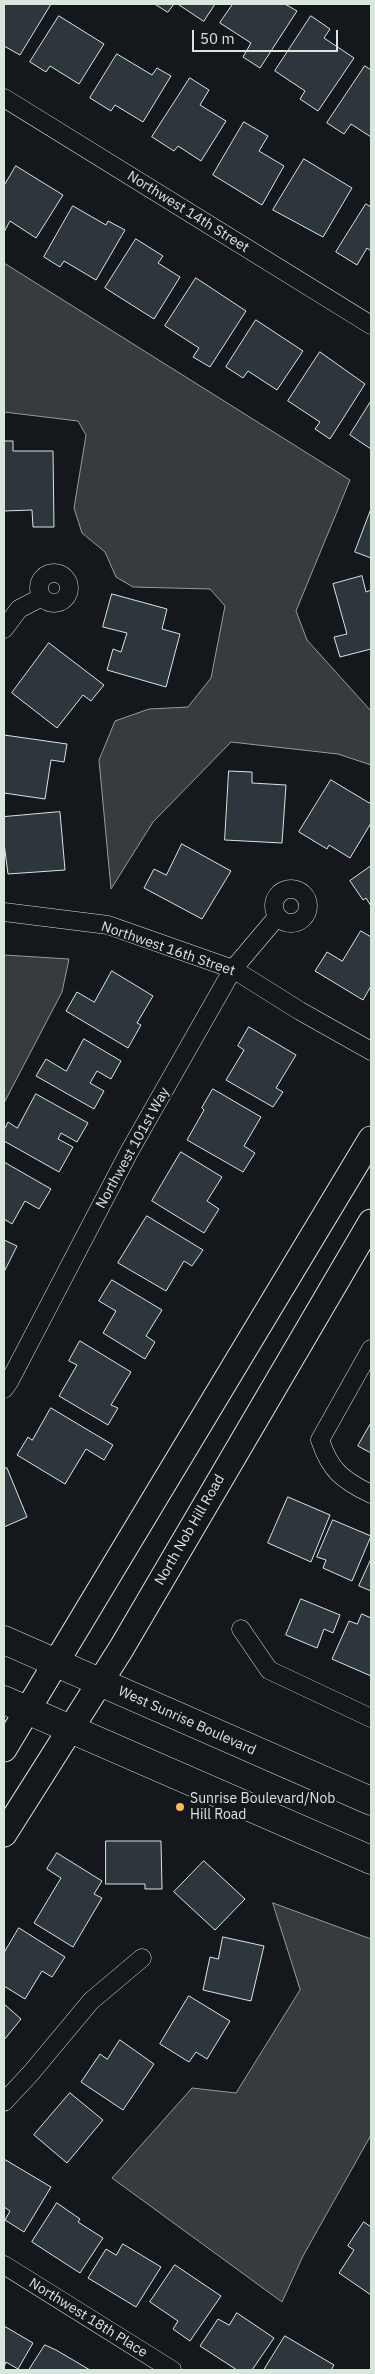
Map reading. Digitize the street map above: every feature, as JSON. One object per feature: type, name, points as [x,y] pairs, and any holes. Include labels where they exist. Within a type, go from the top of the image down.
[{"type":"highway","name":"West Sunrise Boulevard","points":[[4,1640],[371,1801]]},
{"type":"highway","points":[[15,1705],[371,1860]]},
{"type":"main road","points":[[4,1749],[15,1705],[55,1662],[250,1343],[371,1139]]},
{"type":"main road","name":"North Nob Hill Road","points":[[4,1834],[100,1683],[371,1222]]},
{"type":"street","name":"Northwest 14th Street","points":[[4,98],[371,325]]},
{"type":"street","points":[[4,628],[19,609],[42,596]]},
{"type":"street","name":"Northwest 16th Street","points":[[4,912],[108,925],[233,969],[300,1011],[371,1051]]},
{"type":"street","name":"Northwest 101st Way","points":[[4,1389],[129,1152],[233,969],[276,917]]},
{"type":"street","points":[[371,1349],[320,1440],[327,1461],[350,1484],[371,1494]]},
{"type":"street","points":[[241,1629],[269,1670],[371,1718]]},
{"type":"street","points":[[4,2102],[31,2073],[91,2001],[142,1958]]},
{"type":"street","name":"Northwest 18th Place","points":[[4,2266],[172,2370]]},
{"type":"shaded area","points":[[4,263],[350,480],[296,611],[307,640],[371,711],[371,765],[338,754],[231,742],[153,822],[111,889],[99,760],[115,721],[149,709],[188,707],[211,678],[225,606],[210,589],[133,587],[116,577],[105,552],[82,533],[74,508],[86,435],[78,421],[4,412]]},
{"type":"shaded area","points":[[4,955],[69,959],[62,992],[4,1103]]},
{"type":"shaded area","points":[[273,1903],[371,1939],[371,2135],[303,2256],[282,2302],[112,2178],[192,2088],[236,2093],[300,1990]]},
{"type":"building","points":[[4,4],[51,4],[20,55],[4,46]]},
{"type":"building","points":[[155,4],[174,4],[168,12]]},
{"type":"building","points":[[178,4],[215,4],[204,21]]},
{"type":"building","points":[[233,4],[285,4],[297,11],[260,68],[243,57],[251,43],[220,23]]},
{"type":"building","points":[[59,16],[104,44],[79,84],[50,66],[46,72],[30,62]]},
{"type":"building","points":[[311,16],[330,29],[324,38],[354,58],[318,111],[300,99],[305,91],[275,71]]},
{"type":"building","points":[[117,54],[152,75],[157,68],[171,76],[143,122],[115,105],[111,111],[90,98]]},
{"type":"building","points":[[365,66],[371,70],[371,137],[351,124],[344,134],[327,123]]},
{"type":"building","points":[[190,78],[209,90],[200,105],[226,121],[201,161],[178,146],[174,151],[152,137]]},
{"type":"building","points":[[244,122],[268,136],[259,151],[284,166],[262,205],[213,175]]},
{"type":"building","points":[[304,159],[352,188],[323,237],[273,210]]},
{"type":"building","points":[[16,166],[63,195],[36,238],[10,221],[4,232],[4,186]]},
{"type":"building","points":[[366,204],[371,207],[371,251],[367,248],[357,265],[336,252]]},
{"type":"building","points":[[73,206],[106,225],[108,221],[125,230],[96,280],[64,261],[60,267],[44,257]]},
{"type":"building","points":[[136,239],[163,256],[158,263],[180,277],[154,319],[105,288]]},
{"type":"building","points":[[196,278],[246,311],[210,367],[193,357],[199,348],[165,326]]},
{"type":"building","points":[[256,320],[303,351],[277,390],[248,371],[243,378],[226,367]]},
{"type":"building","points":[[320,352],[365,384],[330,439],[315,429],[320,422],[288,401]]},
{"type":"building","points":[[371,401],[371,449],[350,435]]},
{"type":"building","points":[[4,441],[13,441],[13,451],[53,451],[54,527],[33,527],[32,510],[4,511]]},
{"type":"building","points":[[371,509],[371,558],[355,552]]},
{"type":"building","points":[[362,576],[366,592],[371,590],[371,649],[340,657],[334,637],[347,634],[333,584]]},
{"type":"building","points":[[112,594],[167,609],[162,629],[180,634],[166,687],[107,670],[113,649],[121,652],[127,633],[103,627]]},
{"type":"building","points":[[49,643],[104,685],[91,701],[83,695],[57,728],[12,693]]},
{"type":"building","points":[[4,735],[67,744],[64,762],[51,760],[45,799],[4,793]]},
{"type":"building","points":[[229,771],[252,772],[252,783],[286,785],[282,843],[225,840]]},
{"type":"building","points":[[331,780],[371,804],[371,823],[350,858],[329,845],[327,849],[299,832]]},
{"type":"building","points":[[60,812],[65,870],[8,874],[4,843],[4,817]]},
{"type":"building","points":[[182,844],[231,871],[202,919],[144,888],[154,869],[166,875]]},
{"type":"building","points":[[371,866],[371,906],[366,898],[363,900],[350,881]]},
{"type":"building","points":[[361,931],[371,937],[371,986],[363,1000],[315,971],[327,952],[342,961]]},
{"type":"building","points":[[112,971],[153,996],[137,1023],[141,1025],[128,1048],[66,1011],[77,992],[94,1002]]},
{"type":"building","points":[[249,1027],[296,1055],[276,1088],[283,1092],[273,1107],[226,1080],[244,1050],[238,1046]]},
{"type":"building","points":[[84,1039],[121,1061],[111,1079],[97,1071],[90,1083],[104,1091],[94,1109],[36,1076],[46,1059],[66,1071]]},
{"type":"building","points":[[213,1089],[261,1117],[244,1146],[255,1153],[243,1172],[187,1140],[204,1110],[202,1108]]},
{"type":"building","points":[[36,1094],[88,1123],[77,1142],[61,1133],[58,1139],[73,1147],[59,1172],[4,1141],[4,1130],[8,1122],[17,1128]]},
{"type":"building","points":[[181,1152],[222,1177],[207,1201],[219,1209],[204,1233],[152,1201]]},
{"type":"building","points":[[4,1162],[51,1189],[39,1209],[25,1201],[12,1224],[4,1219]]},
{"type":"building","points":[[147,1216],[203,1250],[192,1266],[184,1261],[166,1291],[118,1263]]},
{"type":"building","points":[[4,1240],[17,1246],[4,1272]]},
{"type":"building","points":[[112,1280],[162,1310],[146,1336],[155,1342],[145,1359],[103,1333],[116,1311],[99,1301]]},
{"type":"building","points":[[80,1341],[131,1372],[111,1405],[118,1408],[108,1425],[59,1396],[77,1365],[69,1361]]},
{"type":"building","points":[[51,1408],[113,1445],[104,1460],[86,1449],[65,1484],[17,1455],[28,1437],[32,1440]]},
{"type":"building","points":[[371,1423],[371,1453],[358,1446]]},
{"type":"building","points":[[7,1468],[27,1517],[4,1527],[4,1469]]},
{"type":"building","points":[[288,1497],[330,1515],[311,1562],[268,1543]]},
{"type":"building","points":[[333,1520],[371,1536],[352,1581],[323,1568],[326,1560],[317,1557]]},
{"type":"building","points":[[371,1559],[371,1591],[359,1586]]},
{"type":"building","points":[[301,1599],[340,1615],[333,1633],[324,1629],[317,1648],[286,1635]]},
{"type":"building","points":[[362,1614],[371,1618],[371,1676],[332,1659],[349,1621],[357,1624]]},
{"type":"building","points":[[106,1841],[161,1841],[162,1889],[145,1889],[145,1884],[106,1884]]},
{"type":"building","points":[[57,1853],[102,1881],[94,1894],[102,1898],[73,1947],[34,1923],[61,1878],[47,1869]]},
{"type":"building","points":[[204,1861],[245,1899],[215,1930],[174,1892]]},
{"type":"building","points":[[19,1928],[65,1957],[52,1977],[42,1971],[25,1999],[4,1986],[4,1953]]},
{"type":"building","points":[[223,1937],[264,1946],[251,2001],[203,1990],[210,1957],[218,1959]]},
{"type":"building","points":[[189,1996],[230,2021],[207,2059],[196,2052],[189,2062],[160,2044]]},
{"type":"building","points":[[4,2004],[21,2019],[4,2040]]},
{"type":"building","points":[[120,2040],[154,2064],[123,2110],[81,2082],[100,2054],[107,2059]]},
{"type":"building","points":[[70,2093],[103,2120],[67,2163],[34,2135]]},
{"type":"building","points":[[4,2159],[51,2187],[24,2232],[5,2220],[10,2211],[4,2207]]},
{"type":"building","points":[[57,2203],[80,2219],[78,2222],[103,2238],[80,2273],[32,2242]]},
{"type":"building","points":[[364,2222],[371,2227],[371,2295],[339,2273],[354,2250],[348,2246]]},
{"type":"building","points":[[123,2244],[161,2267],[136,2307],[88,2278],[106,2249],[116,2255]]},
{"type":"building","points":[[175,2265],[221,2296],[190,2341],[173,2329],[178,2321],[150,2302]]},
{"type":"building","points":[[237,2313],[274,2338],[252,2370],[237,2370],[200,2346],[218,2319],[229,2325]]},
{"type":"building","points":[[4,2326],[33,2343],[18,2369],[6,2362],[4,2367]]},
{"type":"building","points":[[285,2336],[334,2365],[331,2370],[264,2370]]},
{"type":"building","points":[[45,2345],[56,2350],[90,2370],[29,2370]]},
{"type":"place","name":"Sunrise Boulevard/Nob Hill Road","points":[[180,1807]]}]
